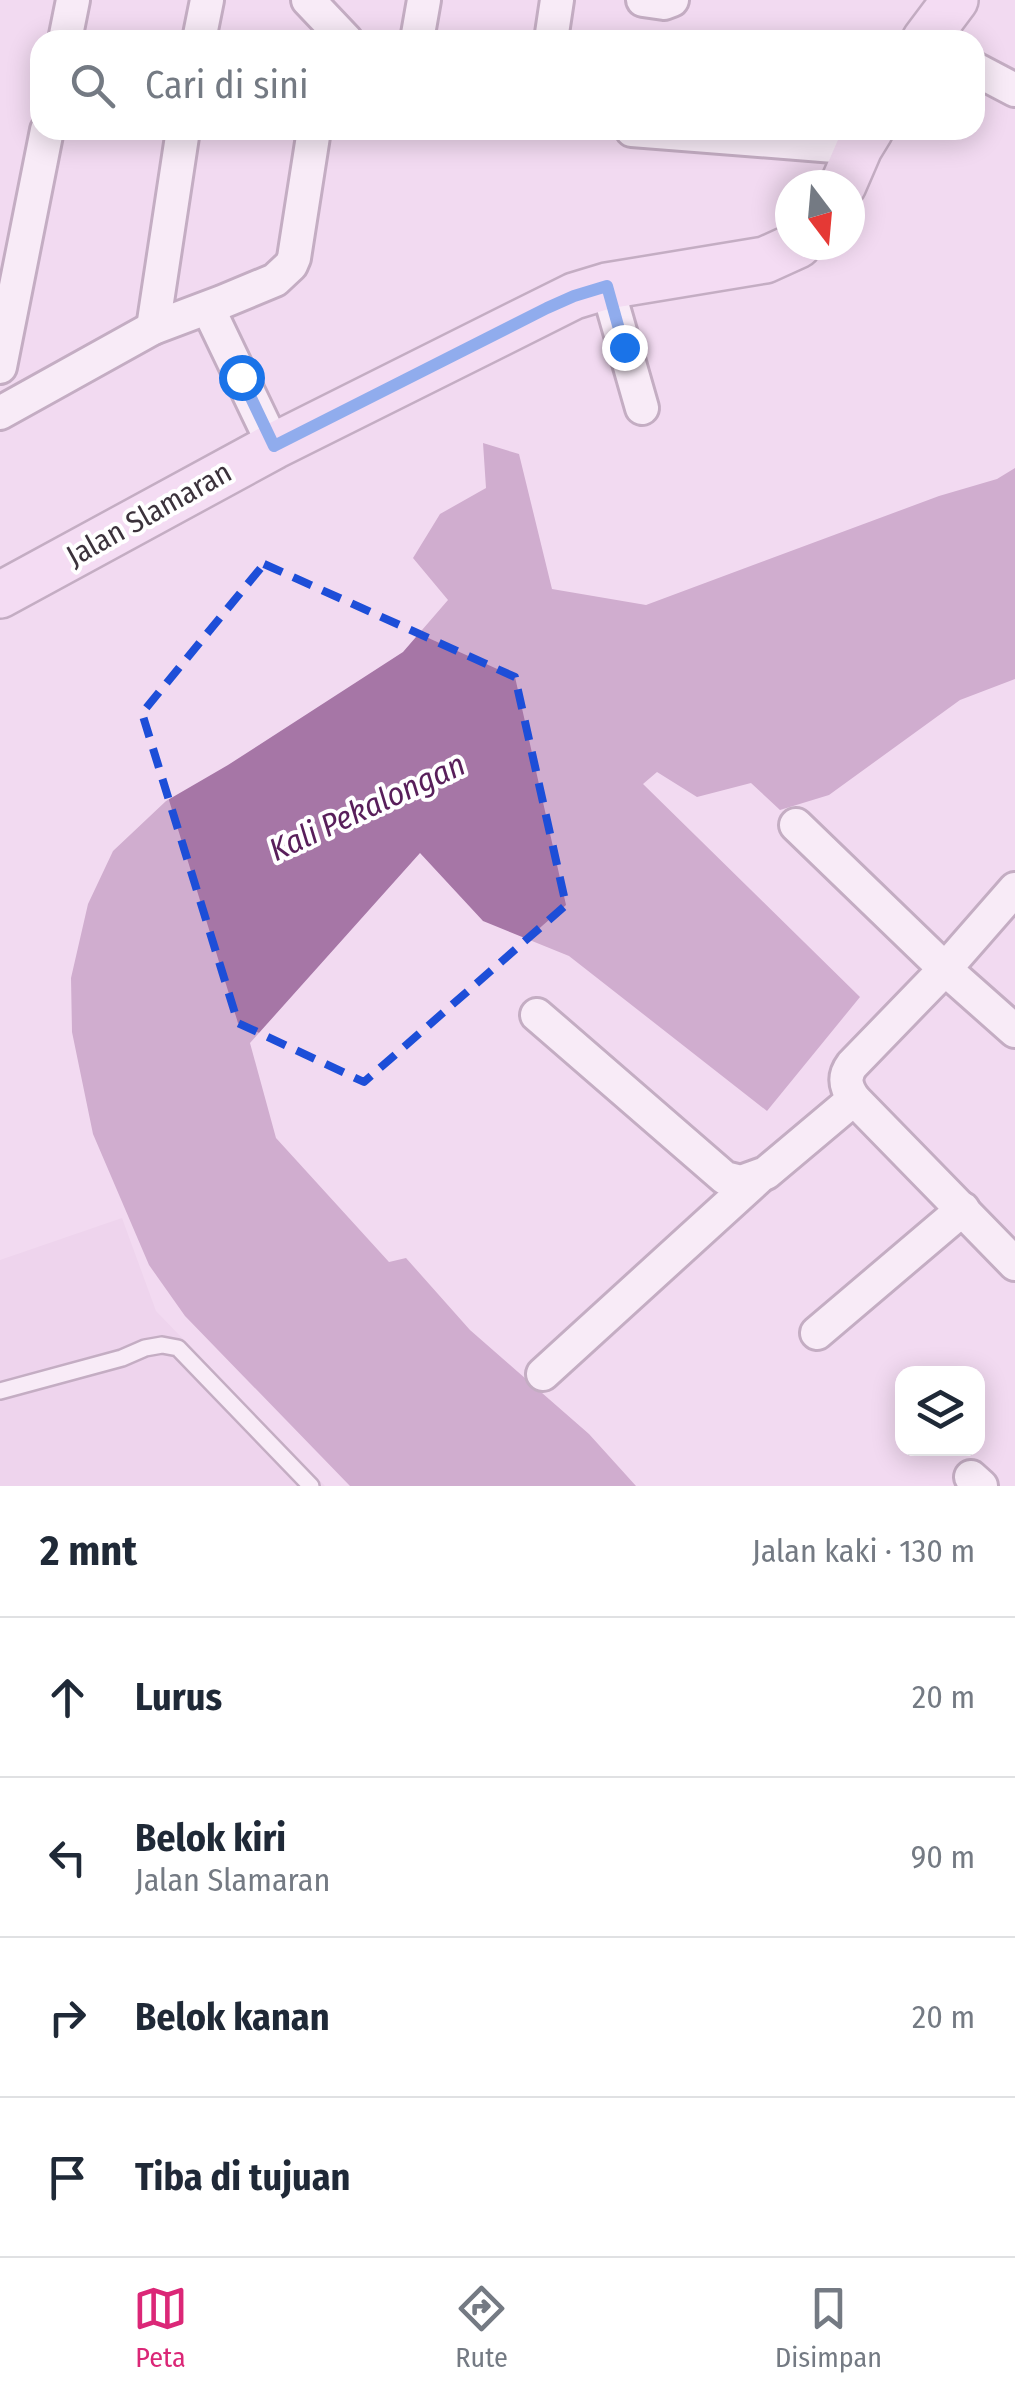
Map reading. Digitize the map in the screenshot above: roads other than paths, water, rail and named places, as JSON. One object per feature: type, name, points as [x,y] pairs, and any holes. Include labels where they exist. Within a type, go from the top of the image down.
[{"type":"street","points":[[67,30],[72,0]]},
{"type":"street","points":[[201,30],[207,0]]},
{"type":"street","points":[[308,0],[335,30]]},
{"type":"street","points":[[420,30],[424,0]]},
{"type":"street","points":[[552,30],[557,0]]},
{"type":"street","points":[[644,0],[664,4],[672,0]]},
{"type":"street","points":[[933,30],[956,0]]},
{"type":"street","points":[[985,75],[1015,90]]},
{"type":"street","points":[[0,368],[45,140]]},
{"type":"street","points":[[152,328],[181,140]]},
{"type":"street","points":[[0,412],[152,328],[275,280],[291,265],[312,140]]},
{"type":"street","points":[[726,140],[858,154]]},
{"type":"street","name":"Jalan Slamaran","points":[[0,595],[274,446],[574,296],[607,286],[775,255]]},
{"type":"street","points":[[607,286],[642,408]]},
{"type":"street","points":[[208,308],[274,446]]},
{"type":"street","points":[[796,825],[1015,1031]]},
{"type":"street","points":[[1015,889],[849,1070],[846,1085],[854,1099],[1015,1264]]},
{"type":"street","points":[[537,1015],[725,1178],[742,1182],[766,1174],[854,1099]]},
{"type":"street","points":[[543,1374],[758,1178]]},
{"type":"street","points":[[817,1333],[964,1210]]},
{"type":"lane","points":[[0,1392],[146,1348],[178,1348],[311,1486]]},
{"type":"water","name":"Kali Pekalongan","points":[[483,443],[519,454],[552,589],[646,605],[939,496],[997,479],[1015,468],[1015,679],[960,700],[829,795],[780,810],[751,783],[697,797],[657,772],[643,784],[860,997],[767,1111],[569,956],[483,921],[420,853],[250,1043],[276,1138],[389,1262],[406,1258],[470,1330],[589,1434],[636,1486],[350,1486],[185,1316],[149,1265],[93,1134],[72,1032],[71,978],[88,904],[113,851],[166,801],[403,652],[448,600],[413,558],[440,514],[486,488]]}]
